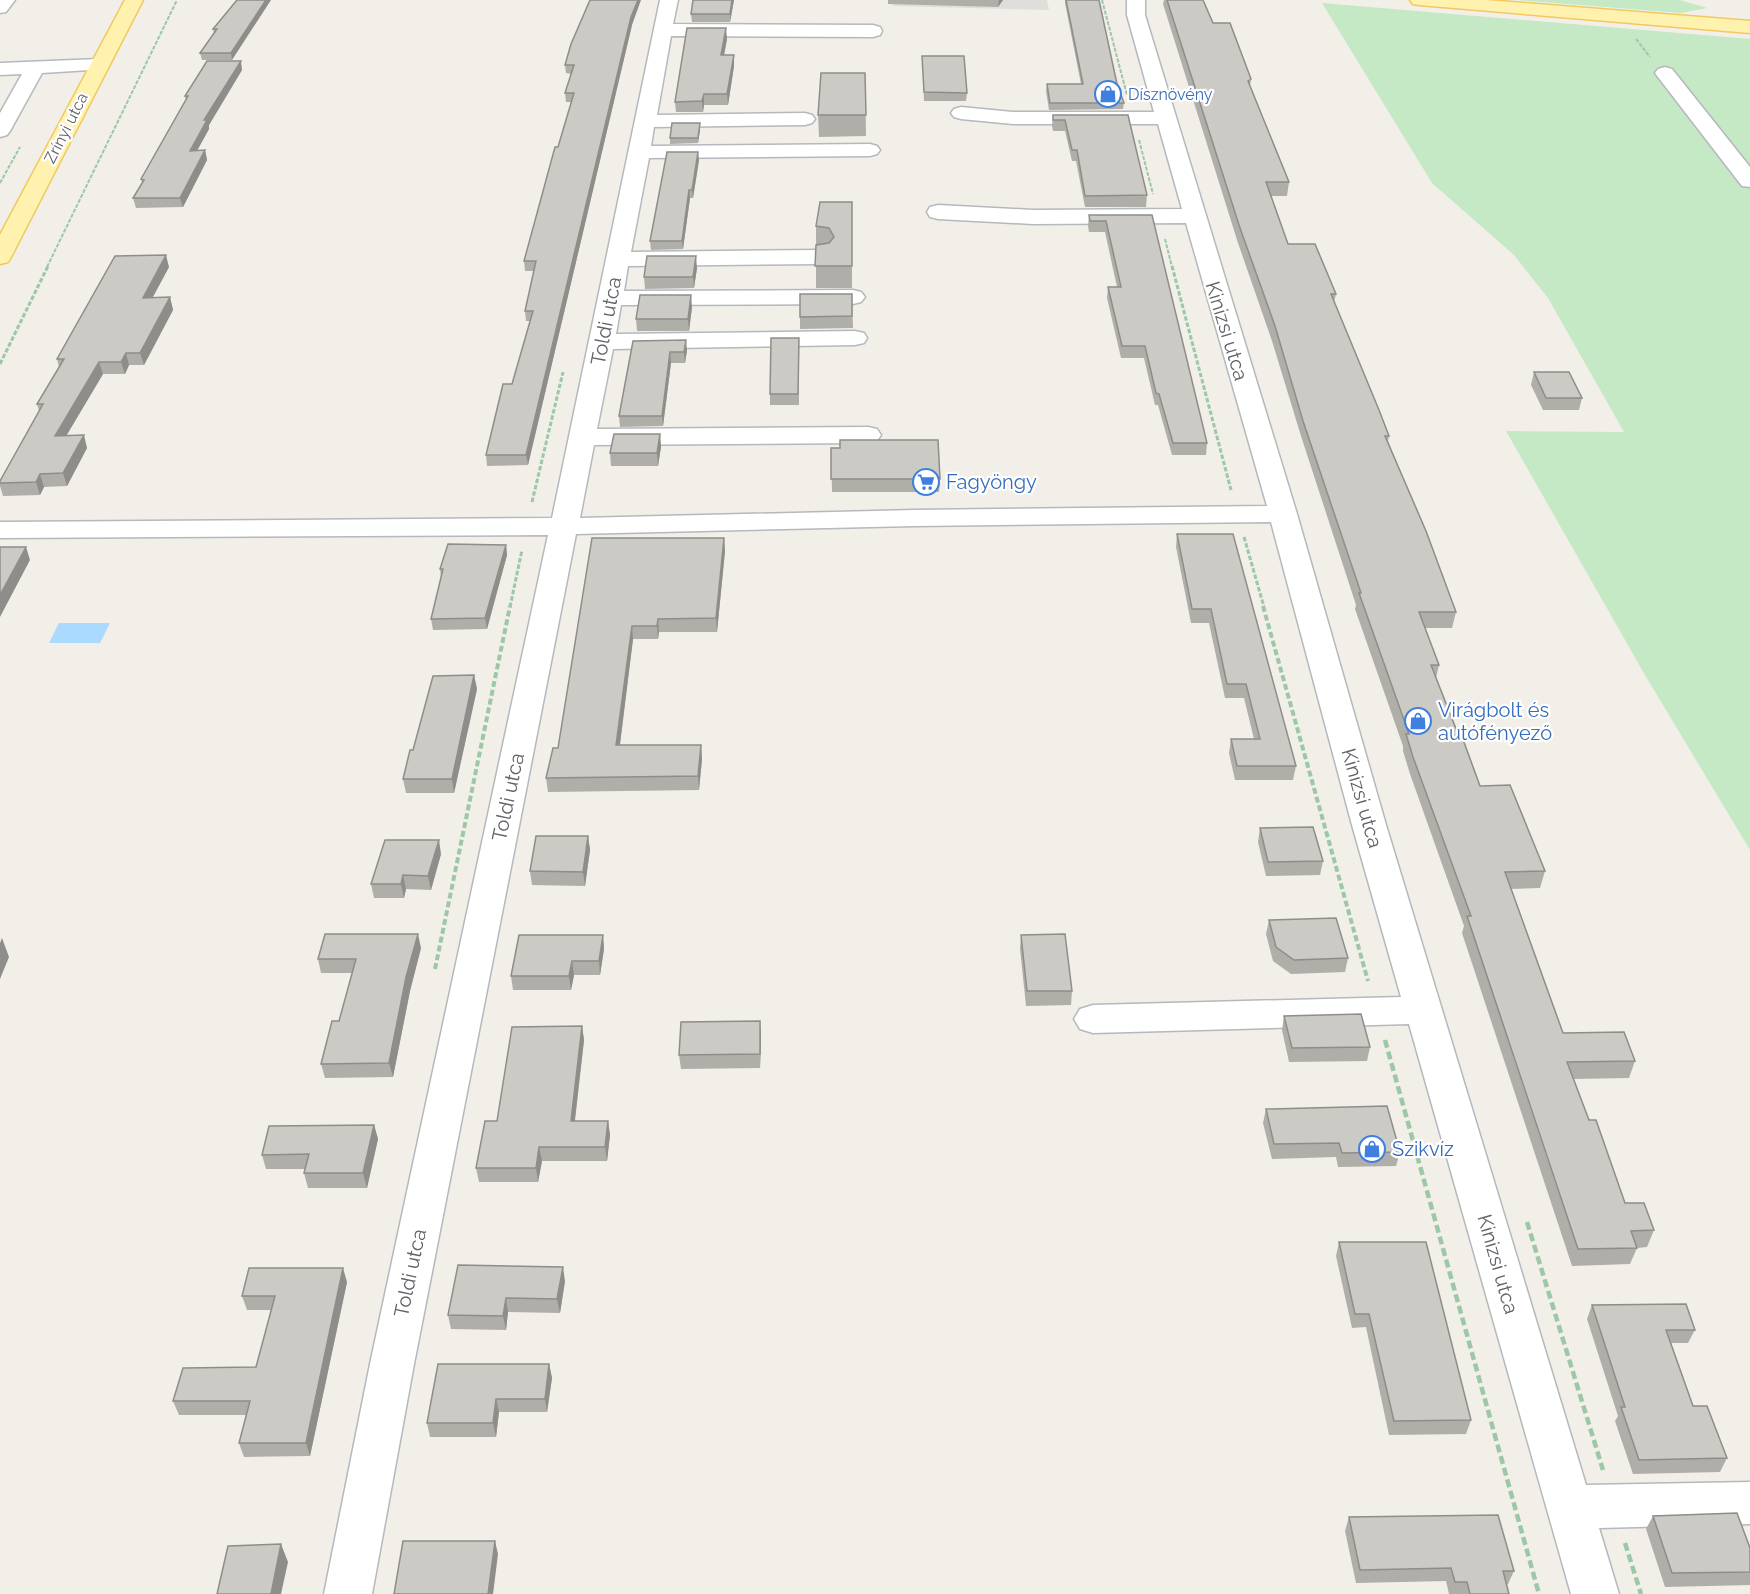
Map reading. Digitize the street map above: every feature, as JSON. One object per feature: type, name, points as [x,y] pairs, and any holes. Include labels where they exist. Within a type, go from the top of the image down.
[{"type":"main road","name":"Zrínyi utca","points":[[0,257],[134,0]]},
{"type":"main road","points":[[1419,0],[1750,27]]},
{"type":"street","points":[[0,8],[6,0]]},
{"type":"street","name":"Kinizsi utca","points":[[1136,0],[1136,15],[1193,216],[1282,514],[1423,1010],[1595,1594]]},
{"type":"street","points":[[666,15],[873,31]]},
{"type":"street","name":"Toldi utca","points":[[348,1594],[394,1352],[602,342],[666,15]]},
{"type":"street","points":[[0,69],[99,65]]},
{"type":"street","points":[[0,131],[36,67]]},
{"type":"street","points":[[1665,73],[1750,181]]},
{"type":"street","points":[[962,113],[1013,118],[1165,118]]},
{"type":"street","points":[[645,121],[805,119]]},
{"type":"street","points":[[639,152],[870,150]]},
{"type":"street","points":[[938,212],[1033,217],[1193,216]]},
{"type":"street","points":[[618,260],[821,257]]},
{"type":"street","points":[[610,298],[853,297]]},
{"type":"street","points":[[602,342],[855,338]]},
{"type":"street","points":[[582,437],[868,435]]},
{"type":"street","points":[[0,530],[563,525],[1282,514]]},
{"type":"street","points":[[1093,1019],[1423,1010]]},
{"type":"street","points":[[1569,1507],[1750,1503]]},
{"type":"path","points":[[0,364],[177,0]]},
{"type":"path","points":[[1102,0],[1238,514],[1369,985]]},
{"type":"path","points":[[1616,16],[1665,73]]},
{"type":"path","points":[[1382,1031],[1539,1594]]},
{"type":"shaded area","points":[[893,0],[1047,0],[1049,10],[893,6]]},
{"type":"green space","points":[[1518,0],[1680,0],[1707,8],[1681,13]]},
{"type":"green space","points":[[1322,3],[1750,39],[1750,850],[1645,675],[1506,431],[1624,432],[1548,298],[1514,255],[1432,183]]},
{"type":"water","points":[[59,623],[110,623],[100,643],[49,643]]},
{"type":"building","points":[[237,0],[266,0],[231,53],[200,53],[217,29],[213,29]]},
{"type":"building","points":[[590,0],[638,0],[631,17],[526,455],[486,455],[503,384],[512,384],[533,311],[525,311],[536,261],[524,261],[555,147],[558,147],[574,93],[565,93],[574,65],[565,65],[571,44]]},
{"type":"building","points":[[693,0],[732,0],[730,14],[691,14]]},
{"type":"building","points":[[1066,0],[1099,0],[1117,84],[1124,103],[1050,103],[1047,84],[1083,84]]},
{"type":"building","points":[[1167,0],[1203,0],[1213,23],[1230,23],[1251,79],[1248,81],[1289,182],[1266,182],[1288,244],[1315,244],[1336,294],[1331,294],[1379,410],[1389,436],[1385,436],[1426,531],[1456,612],[1419,612],[1439,665],[1431,665],[1458,734],[1461,734],[1480,786],[1510,785],[1545,871],[1505,872],[1563,1033],[1624,1032],[1635,1061],[1567,1062],[1589,1120],[1596,1120],[1625,1203],[1644,1203],[1654,1230],[1631,1231],[1637,1248],[1578,1249],[1467,916],[1471,916],[1413,757],[1406,734],[1409,734],[1359,593],[1361,593],[1303,421],[1275,326],[1240,228]]},
{"type":"building","points":[[687,28],[726,28],[721,55],[734,55],[727,94],[704,94],[702,101],[675,102]]},
{"type":"building","points":[[922,56],[964,56],[967,93],[924,92]]},
{"type":"building","points":[[207,61],[241,61],[204,120],[207,120],[190,151],[205,150],[180,198],[133,198],[144,180],[141,179],[188,96],[185,96]]},
{"type":"building","points":[[821,73],[865,73],[866,115],[818,115]]},
{"type":"building","points":[[1053,115],[1128,115],[1147,195],[1085,196],[1077,150],[1072,150],[1065,120],[1053,120]]},
{"type":"building","points":[[672,123],[700,123],[698,138],[670,138]]},
{"type":"building","points":[[667,152],[698,152],[692,190],[689,190],[682,241],[650,241]]},
{"type":"building","points":[[820,202],[852,202],[852,266],[815,266],[816,245],[829,243],[834,237],[829,228],[816,226]]},
{"type":"building","points":[[1089,215],[1152,215],[1207,443],[1173,443],[1159,394],[1156,393],[1145,346],[1122,346],[1108,287],[1121,287],[1106,221],[1090,221]]},
{"type":"building","points":[[166,255],[143,298],[170,297],[140,353],[126,353],[121,362],[99,362],[55,436],[84,435],[63,473],[40,474],[36,482],[0,483],[43,404],[37,404],[64,359],[57,359],[115,256]]},
{"type":"building","points":[[647,256],[696,256],[693,277],[644,277]]},
{"type":"building","points":[[800,294],[852,294],[852,316],[800,317]]},
{"type":"building","points":[[640,295],[691,295],[688,319],[636,319]]},
{"type":"building","points":[[771,338],[799,338],[798,394],[770,394]]},
{"type":"building","points":[[686,340],[684,352],[670,352],[662,416],[619,416],[633,341]]},
{"type":"building","points":[[1534,372],[1569,372],[1582,398],[1546,398]]},
{"type":"building","points":[[614,434],[660,434],[657,453],[610,453]]},
{"type":"building","points":[[840,440],[938,440],[940,479],[831,479],[831,448],[840,448]]},
{"type":"building","points":[[1177,534],[1233,534],[1296,766],[1237,766],[1231,739],[1260,739],[1246,684],[1227,684],[1211,609],[1192,609]]},
{"type":"building","points":[[592,538],[724,538],[716,618],[658,619],[657,626],[632,626],[616,745],[701,745],[698,776],[546,778],[553,748],[558,748]]},
{"type":"building","points":[[448,544],[506,545],[485,618],[431,619],[443,569],[440,569]]},
{"type":"building","points":[[0,547],[26,547],[0,595]]},
{"type":"building","points":[[474,675],[452,779],[403,779],[433,676]]},
{"type":"building","points":[[1313,827],[1323,861],[1268,862],[1260,828]]},
{"type":"building","points":[[536,836],[588,836],[583,872],[530,871]]},
{"type":"building","points":[[385,840],[439,840],[428,876],[403,875],[401,884],[371,884]]},
{"type":"building","points":[[1336,918],[1348,958],[1294,960],[1276,947],[1269,920]]},
{"type":"building","points":[[325,934],[418,934],[406,977],[389,1063],[321,1064],[332,1021],[339,1021],[356,959],[318,959]]},
{"type":"building","points":[[1065,934],[1072,991],[1027,991],[1021,935]]},
{"type":"building","points":[[519,935],[603,935],[599,961],[572,961],[569,976],[511,976]]},
{"type":"building","points":[[1361,1014],[1370,1047],[1292,1048],[1284,1016]]},
{"type":"building","points":[[760,1021],[760,1054],[679,1055],[681,1022]]},
{"type":"building","points":[[582,1026],[571,1121],[608,1121],[605,1147],[539,1147],[536,1168],[476,1168],[485,1121],[497,1121],[512,1027]]},
{"type":"building","points":[[1387,1106],[1400,1152],[1342,1153],[1339,1143],[1274,1144],[1266,1109]]},
{"type":"building","points":[[374,1125],[363,1173],[304,1173],[309,1154],[262,1155],[269,1126]]},
{"type":"building","points":[[1339,1242],[1426,1242],[1471,1420],[1394,1421],[1369,1314],[1355,1314]]},
{"type":"building","points":[[458,1265],[563,1267],[557,1299],[506,1298],[503,1316],[448,1315]]},
{"type":"building","points":[[249,1268],[343,1268],[306,1443],[239,1443],[250,1401],[173,1401],[183,1368],[256,1367],[275,1296],[242,1296]]},
{"type":"building","points":[[1686,1304],[1695,1330],[1666,1330],[1693,1406],[1707,1406],[1727,1458],[1639,1460],[1621,1407],[1625,1407],[1592,1305]]},
{"type":"building","points":[[438,1364],[549,1364],[545,1399],[496,1399],[493,1423],[427,1423]]},
{"type":"building","points":[[1737,1513],[1750,1548],[1750,1572],[1672,1573],[1653,1516]]},
{"type":"building","points":[[1498,1515],[1514,1571],[1503,1571],[1509,1594],[1470,1594],[1467,1582],[1455,1582],[1451,1568],[1360,1570],[1349,1517]]},
{"type":"building","points":[[403,1541],[495,1541],[488,1594],[394,1594]]},
{"type":"building","points":[[281,1544],[271,1594],[217,1594],[228,1546]]},
{"type":"place","name":"Dísznövény","points":[[1108,94]]},
{"type":"place","name":"Fagyöngy","points":[[926,482]]},
{"type":"place","name":"Virágbolt és autófényező","points":[[1418,721]]},
{"type":"place","name":"Szikvíz","points":[[1372,1149]]}]
